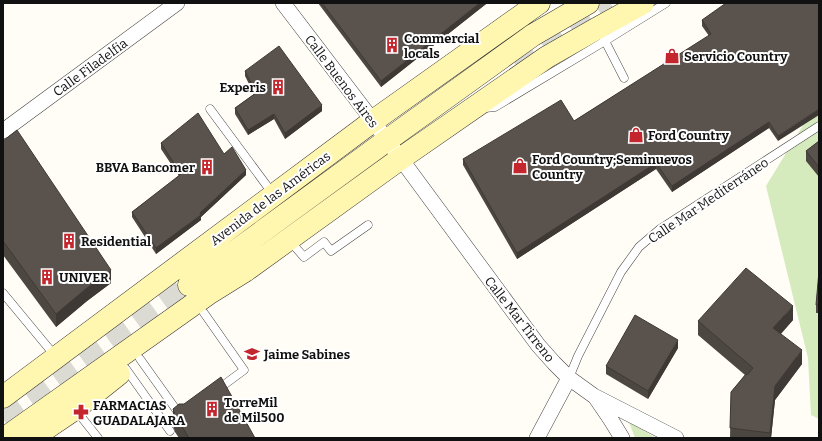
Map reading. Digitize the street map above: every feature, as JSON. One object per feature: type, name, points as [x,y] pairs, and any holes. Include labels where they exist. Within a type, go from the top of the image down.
[{"type":"main road","points":[[5,438],[208,294],[245,271],[289,240],[400,159],[547,58],[601,35],[643,3]]},
{"type":"main road","name":"Avenida de las Américas","points":[[189,285],[533,35],[586,4]]},
{"type":"main road","points":[[586,4],[601,35]]},
{"type":"main road","name":"Avenida de las Américas","points":[[3,397],[525,7]]},
{"type":"main road","points":[[525,7],[533,35],[547,58]]},
{"type":"main road","points":[[32,438],[75,409],[133,364],[215,305],[245,271]]},
{"type":"street","name":"Calle Filadelfia","points":[[3,131],[177,3]]},
{"type":"street","name":"Calle Buenos Aires","points":[[283,3],[400,159]]},
{"type":"street","name":"Calle Mar Tirreno","points":[[400,159],[538,345],[554,363],[569,378],[594,396],[676,438]]},
{"type":"street","name":"Calle Mar Mediterráneo","points":[[537,438],[569,378]]},
{"type":"street","points":[[594,396],[622,438]]},
{"type":"lane","points":[[472,110],[495,106],[601,35],[666,3]]},
{"type":"lane","points":[[601,35],[624,78]]},
{"type":"lane","points":[[210,109],[274,195]]},
{"type":"lane","name":"Calle Mar Mediterráneo","points":[[569,378],[578,356],[621,272],[639,248],[660,229],[819,126]]},
{"type":"lane","points":[[289,240],[304,257],[324,242],[331,251],[368,225]]},
{"type":"lane","points":[[3,293],[56,357]]},
{"type":"lane","points":[[204,313],[244,370],[213,393]]},
{"type":"lane","points":[[133,364],[181,416],[188,412]]},
{"type":"lane","points":[[133,364],[170,431]]},
{"type":"lane","points":[[75,409],[98,438]]},
{"type":"green space","points":[[819,99],[819,419],[811,415],[808,358],[766,186]]},
{"type":"green space","points":[[629,422],[656,438],[635,438]]},
{"type":"building","name":"Commercial locals","points":[[322,3],[480,3],[381,81]]},
{"type":"building","name":"Ford Country","points":[[726,3],[819,3],[819,109],[778,136],[769,122],[672,186],[656,163],[517,253],[463,159],[561,100],[574,121],[711,34],[702,20]]},
{"type":"building","name":"Experis","points":[[279,46],[322,105],[285,133],[274,114],[248,130],[235,108],[256,93],[245,71]]},
{"type":"building","points":[[198,113],[224,154],[232,147],[246,170],[200,213],[201,215],[156,248],[132,212],[181,174],[161,143]]},
{"type":"building","points":[[17,130],[111,270],[56,314],[3,241],[3,141]]},
{"type":"building","points":[[819,141],[819,167],[806,151]]},
{"type":"building","points":[[746,268],[793,306],[773,328],[802,350],[775,386],[770,433],[730,428],[731,392],[753,368],[698,321]]},
{"type":"building","points":[[819,271],[819,305],[816,305]]},
{"type":"building","points":[[635,315],[678,340],[648,391],[606,366]]},
{"type":"building","name":"TorreMil de Mil500","points":[[221,377],[255,438],[189,438],[175,415],[173,409],[179,404],[184,404]]},
{"type":"tunnel","points":[[516,65],[548,43],[611,4]]},
{"type":"tunnel","points":[[3,419],[189,285]]},
{"type":"place","name":"Commercial locals","points":[[392,45]]},
{"type":"place","name":"Servicio Country","points":[[672,56]]},
{"type":"place","name":"Experis","points":[[278,87]]},
{"type":"place","name":"Ford Country","points":[[636,135]]},
{"type":"place","name":"Ford Country;Seminuevos Country","points":[[520,166]]},
{"type":"place","name":"BBVA Bancomer","points":[[207,167]]},
{"type":"place","name":"Residential","points":[[69,241]]},
{"type":"place","name":"UNIVER","points":[[47,277]]},
{"type":"place","name":"Jaime Sabines","points":[[252,354]]},
{"type":"place","name":"TorreMil de Mil500","points":[[212,409]]},
{"type":"place","name":"FARMACIAS GUADALAJARA","points":[[81,412]]}]
